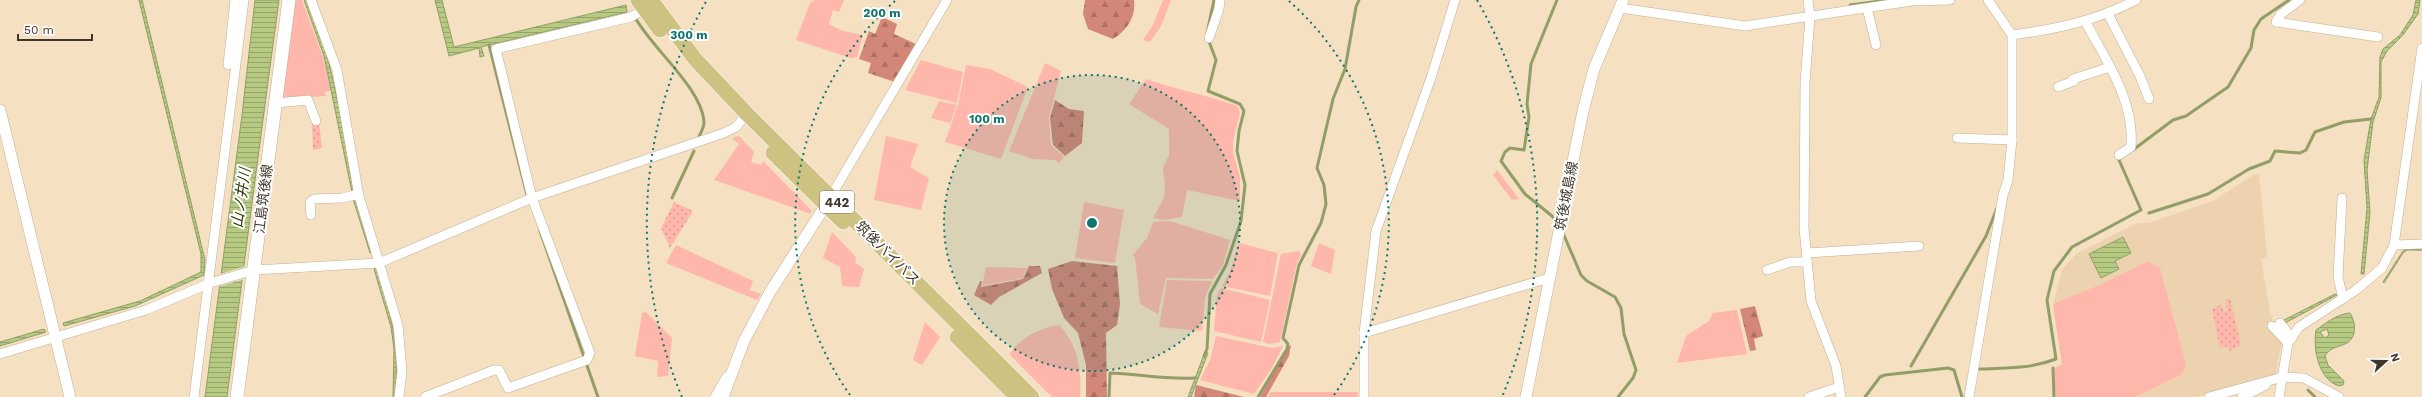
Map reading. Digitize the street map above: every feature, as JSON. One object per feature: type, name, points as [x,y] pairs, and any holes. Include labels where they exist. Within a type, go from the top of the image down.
[{"type":"highway","name":"筑後バイパス","points":[[643,1],[685,61],[1032,397]]},
{"type":"highway","name":"筑後バイパス","points":[[828,200],[1017,397]]},
{"type":"main road","name":"江島筑後線","points":[[237,397],[251,271],[276,103],[289,0]]},
{"type":"street","points":[[228,65],[235,0]]},
{"type":"street","points":[[194,397],[213,282],[244,0]]},
{"type":"street","points":[[311,0],[337,70],[359,194],[398,325],[402,371],[399,397]]},
{"type":"street","points":[[714,397],[733,367],[770,292],[828,200],[947,0]]},
{"type":"street","points":[[1209,38],[1219,9],[1220,0]]},
{"type":"street","points":[[1364,397],[1364,333],[1376,231],[1431,78],[1455,0]]},
{"type":"street","points":[[1808,0],[1810,16],[1805,83],[1804,228],[1811,302],[1836,366],[1841,397]]},
{"type":"street","points":[[1621,4],[1745,26],[1912,1],[1950,0]]},
{"type":"street","points":[[1969,397],[2001,202],[2008,180],[2012,140],[2012,36],[1988,0]]},
{"type":"street","points":[[2012,36],[2056,29],[2085,21],[2108,14],[2136,0]]},
{"type":"street","points":[[2300,0],[2281,14],[2276,22],[2378,37]]},
{"type":"street","points":[[508,388],[587,360],[590,354],[532,198],[496,49],[631,17],[639,12],[643,1]]},
{"type":"street","name":"筑後城島線","points":[[1526,397],[1583,111],[1594,69],[1621,4]]},
{"type":"street","points":[[1867,8],[1876,45]]},
{"type":"street","points":[[2108,14],[2140,76],[2149,99]]},
{"type":"street","points":[[2085,21],[2110,67],[2129,112],[2131,147],[2119,155]]},
{"type":"street","points":[[2279,397],[2280,378],[2290,341],[2299,327],[2344,299],[2382,268],[2394,245],[2422,48]]},
{"type":"street","points":[[2058,87],[2074,81],[2073,79],[2110,67]]},
{"type":"street","points":[[276,103],[308,100],[316,121]]},
{"type":"street","points":[[0,110],[70,397]]},
{"type":"street","points":[[0,354],[146,310],[213,282],[251,271],[379,263],[532,198],[724,133],[736,127],[744,118]]},
{"type":"street","points":[[1957,138],[2012,140]]},
{"type":"street","points":[[311,215],[310,202],[314,199],[342,198],[359,194]]},
{"type":"street","points":[[2342,198],[2338,277],[2344,299]]},
{"type":"street","points":[[2394,245],[2422,244]]},
{"type":"street","points":[[1767,270],[1807,257],[1919,246]]},
{"type":"street","points":[[1364,333],[1549,278]]},
{"type":"street","points":[[2276,324],[2290,341]]},
{"type":"street","points":[[723,397],[733,367]]},
{"type":"street","points":[[425,397],[494,370],[500,370],[511,397]]},
{"type":"street","points":[[2242,397],[2280,378]]},
{"type":"street","points":[[2209,397],[2280,378],[2304,378],[2339,397]]},
{"type":"street","points":[[1809,397],[1839,387]]},
{"type":"shaded area","points":[[293,0],[302,0],[323,57],[331,91],[325,92],[326,96],[280,99]]},
{"type":"shaded area","points":[[815,0],[844,0],[839,12],[833,10],[829,24],[843,31],[863,35],[857,57],[851,58],[796,40],[810,3]]},
{"type":"shaded area","points":[[1163,0],[1171,0],[1161,26],[1150,42],[1143,40],[1153,25]]},
{"type":"shaded area","points":[[921,60],[963,72],[957,103],[905,90]]},
{"type":"shaded area","points":[[1045,63],[1061,71],[1049,118],[1051,145],[1064,157],[1059,163],[1055,160],[1033,159],[1009,151]]},
{"type":"shaded area","points":[[966,65],[990,69],[1028,87],[1001,159],[945,142],[958,105]]},
{"type":"shaded area","points":[[1146,79],[1238,106],[1240,113],[1233,141],[1233,152],[1240,177],[1240,201],[1187,190],[1182,217],[1164,220],[1153,218],[1164,198],[1165,187],[1163,168],[1169,155],[1169,129],[1129,104]]},
{"type":"shaded area","points":[[939,101],[957,105],[950,123],[931,118]]},
{"type":"shaded area","points":[[319,122],[322,148],[313,150],[312,123]]},
{"type":"shaded area","points":[[739,136],[754,152],[751,162],[761,165],[763,161],[811,210],[811,214],[714,180],[739,144],[732,138]]},
{"type":"shaded area","points":[[886,136],[918,144],[910,167],[929,178],[921,210],[874,200]]},
{"type":"shaded area","points":[[1497,170],[1519,199],[1512,200],[1493,175]]},
{"type":"shaded area","points":[[2259,174],[2267,256],[2261,260],[2270,313],[2282,341],[2275,377],[2196,397],[2056,397],[2053,369],[2062,364],[2053,304],[2062,270],[2076,254],[2137,223],[2149,223],[2213,201],[2253,175]]},
{"type":"shaded area","points":[[674,202],[693,211],[670,248],[661,228]]},
{"type":"shaded area","points":[[1084,202],[1124,210],[1115,263],[1075,258]]},
{"type":"shaded area","points":[[1170,221],[1230,240],[1223,265],[1213,279],[1166,278],[1158,314],[1140,304],[1135,257],[1132,256],[1147,238],[1153,222]]},
{"type":"shaded area","points":[[832,232],[856,257],[855,262],[864,269],[859,287],[842,286],[840,267],[823,258]]},
{"type":"shaded area","points":[[1239,243],[1278,253],[1270,296],[1222,286],[1230,272]]},
{"type":"shaded area","points":[[1319,243],[1335,250],[1331,274],[1311,266]]},
{"type":"shaded area","points":[[676,245],[753,281],[750,290],[761,294],[757,300],[666,263]]},
{"type":"shaded area","points":[[1299,251],[1301,255],[1297,263],[1280,342],[1269,344],[1263,342],[1281,254]]},
{"type":"shaded area","points":[[2148,261],[2160,268],[2186,365],[2182,374],[2135,397],[2056,397],[2053,369],[2062,364],[2053,304],[2102,284]]},
{"type":"shaded area","points":[[986,267],[1027,268],[1023,278],[982,286]]},
{"type":"shaded area","points":[[1167,280],[1212,281],[1205,298],[1202,331],[1159,327]]},
{"type":"shaded area","points":[[1221,288],[1270,300],[1261,342],[1214,331],[1217,295]]},
{"type":"shaded area","points":[[2226,299],[2230,299],[2241,345],[2230,351],[2228,346],[2220,348],[2212,310],[2221,304],[2224,312],[2227,311]]},
{"type":"shaded area","points":[[1737,310],[1747,354],[1677,363],[1686,336],[1709,321],[1713,313]]},
{"type":"shaded area","points":[[646,312],[672,338],[668,376],[657,377],[658,361],[635,356],[642,313]]},
{"type":"shaded area","points":[[925,322],[940,337],[922,365],[913,360]]},
{"type":"shaded area","points":[[1059,325],[1075,349],[1080,377],[1080,397],[1052,397],[1009,354],[1020,342],[1031,334]]},
{"type":"shaded area","points":[[1216,336],[1272,348],[1283,346],[1272,368],[1254,394],[1200,380],[1210,360]]},
{"type":"shaded area","points":[[1270,392],[1358,392],[1358,397],[1268,397]]},
{"type":"green space","points":[[1085,0],[1134,0],[1134,12],[1130,22],[1122,32],[1113,39],[1088,29],[1083,14]]},
{"type":"green space","points":[[882,17],[897,24],[894,34],[916,44],[895,82],[868,73],[871,63],[859,59],[869,31],[875,34]]},
{"type":"green space","points":[[1055,100],[1069,109],[1084,111],[1082,143],[1065,156],[1053,145],[1050,118]]},
{"type":"green space","points":[[1072,261],[1117,266],[1120,304],[1117,325],[1106,333],[1107,397],[1086,397],[1086,365],[1078,333],[1064,318],[1052,289],[1048,269]]},
{"type":"green space","points":[[1029,266],[1040,266],[1042,273],[999,297],[991,305],[974,295],[980,281],[982,281],[981,287],[1023,279]]},
{"type":"green space","points":[[1755,306],[1763,336],[1754,339],[1756,350],[1750,351],[1740,309]]},
{"type":"green space","points":[[1291,345],[1289,356],[1266,397],[1260,397],[1287,347]]},
{"type":"green space","points":[[1196,385],[1244,397],[1194,397]]},
{"type":"water","points":[[139,0],[142,0],[205,260],[204,275],[135,306],[64,326],[63,323],[140,301],[201,272],[201,254]]},
{"type":"water","name":"山ノ井川","points":[[255,0],[279,0],[227,397],[205,397],[242,115]]},
{"type":"water","points":[[304,0],[307,0],[327,55],[373,252],[370,253],[354,202],[324,56]]},
{"type":"water","points":[[435,0],[442,0],[454,47],[626,5],[627,12],[481,47],[484,56],[480,57],[479,48],[449,56]]},
{"type":"water","points":[[2416,0],[2420,0],[2418,14],[2403,35],[2387,51],[2381,62],[2381,98],[2373,122],[2367,170],[2370,213],[2364,274],[2361,274],[2367,208],[2364,160],[2371,119],[2379,97],[2380,57],[2383,49],[2400,35],[2413,15]]},
{"type":"water","points":[[2123,237],[2131,253],[2115,261],[2119,269],[2101,278],[2089,254]]},
{"type":"water","points":[[2408,249],[2422,250],[2407,250],[2403,253],[2384,283],[2383,282],[2403,251]]},
{"type":"water","points":[[377,268],[393,331],[396,363],[395,397],[393,397],[394,349],[391,327],[374,269]]},
{"type":"water","points":[[2335,294],[2337,295],[2285,323],[2284,320]]},
{"type":"water","points":[[2350,313],[2352,317],[2354,325],[2353,337],[2344,345],[2330,350],[2325,356],[2328,365],[2344,381],[2343,385],[2339,386],[2326,377],[2318,362],[2315,338],[2316,330],[2332,319]],"holes":[[[2327,329],[2329,335],[2325,338],[2320,332]]]},
{"type":"water","points":[[44,329],[46,332],[0,346],[0,342]]},
{"type":"water","points":[[1205,352],[1208,353],[1191,397],[1188,397]]},
{"type":"pier","points":[[246,266],[245,279],[217,287],[219,274]]},
{"type":"waterway","points":[[1207,33],[1214,0]]},
{"type":"waterway","points":[[1258,397],[1287,349],[1288,344],[1283,338],[1299,265],[1321,223],[1326,204],[1324,185],[1317,168],[1333,99],[1345,69],[1356,7],[1359,0]]},
{"type":"waterway","points":[[1557,0],[1531,64],[1527,104],[1529,117],[1524,150],[1510,148],[1505,152],[1501,161],[1525,194],[1552,216],[1557,223]]},
{"type":"waterway","points":[[1850,5],[1888,0]]},
{"type":"waterway","points":[[2133,150],[2173,120],[2186,116],[2228,87],[2251,48],[2254,30],[2261,19],[2289,0]]},
{"type":"waterway","points":[[636,19],[653,43],[686,82],[701,108],[704,123],[698,139]]},
{"type":"waterway","points":[[1204,356],[1207,349],[1210,294],[1226,265],[1241,221],[1245,185],[1237,151],[1239,131],[1244,111],[1240,104],[1208,91],[1216,60],[1208,39]]},
{"type":"waterway","points":[[489,45],[528,199]]},
{"type":"waterway","points":[[2149,213],[2208,194],[2249,169],[2270,161],[2275,151],[2300,153],[2306,150],[2315,132],[2344,122],[2371,119]]},
{"type":"waterway","points":[[672,198],[694,151]]},
{"type":"waterway","points":[[1979,369],[2037,365],[2056,359],[2047,300],[2054,271],[2072,247],[2141,210],[2119,160],[2121,157]]},
{"type":"waterway","points":[[1911,366],[1986,236],[1997,208]]},
{"type":"waterway","points":[[540,231],[598,397]]},
{"type":"waterway","points":[[1563,233],[1581,275],[1587,281],[1615,297],[1621,308],[1624,334],[1636,370],[1633,378],[1618,397]]},
{"type":"waterway","points":[[1865,397],[1880,377],[1885,375],[1948,368],[1954,370],[1962,397]]},
{"type":"waterway","points":[[2053,368],[2054,397]]},
{"type":"waterway","points":[[1109,397],[1110,373],[1173,378],[1195,378]]},
{"type":"waterway","points":[[2308,390],[2315,397]]}]
